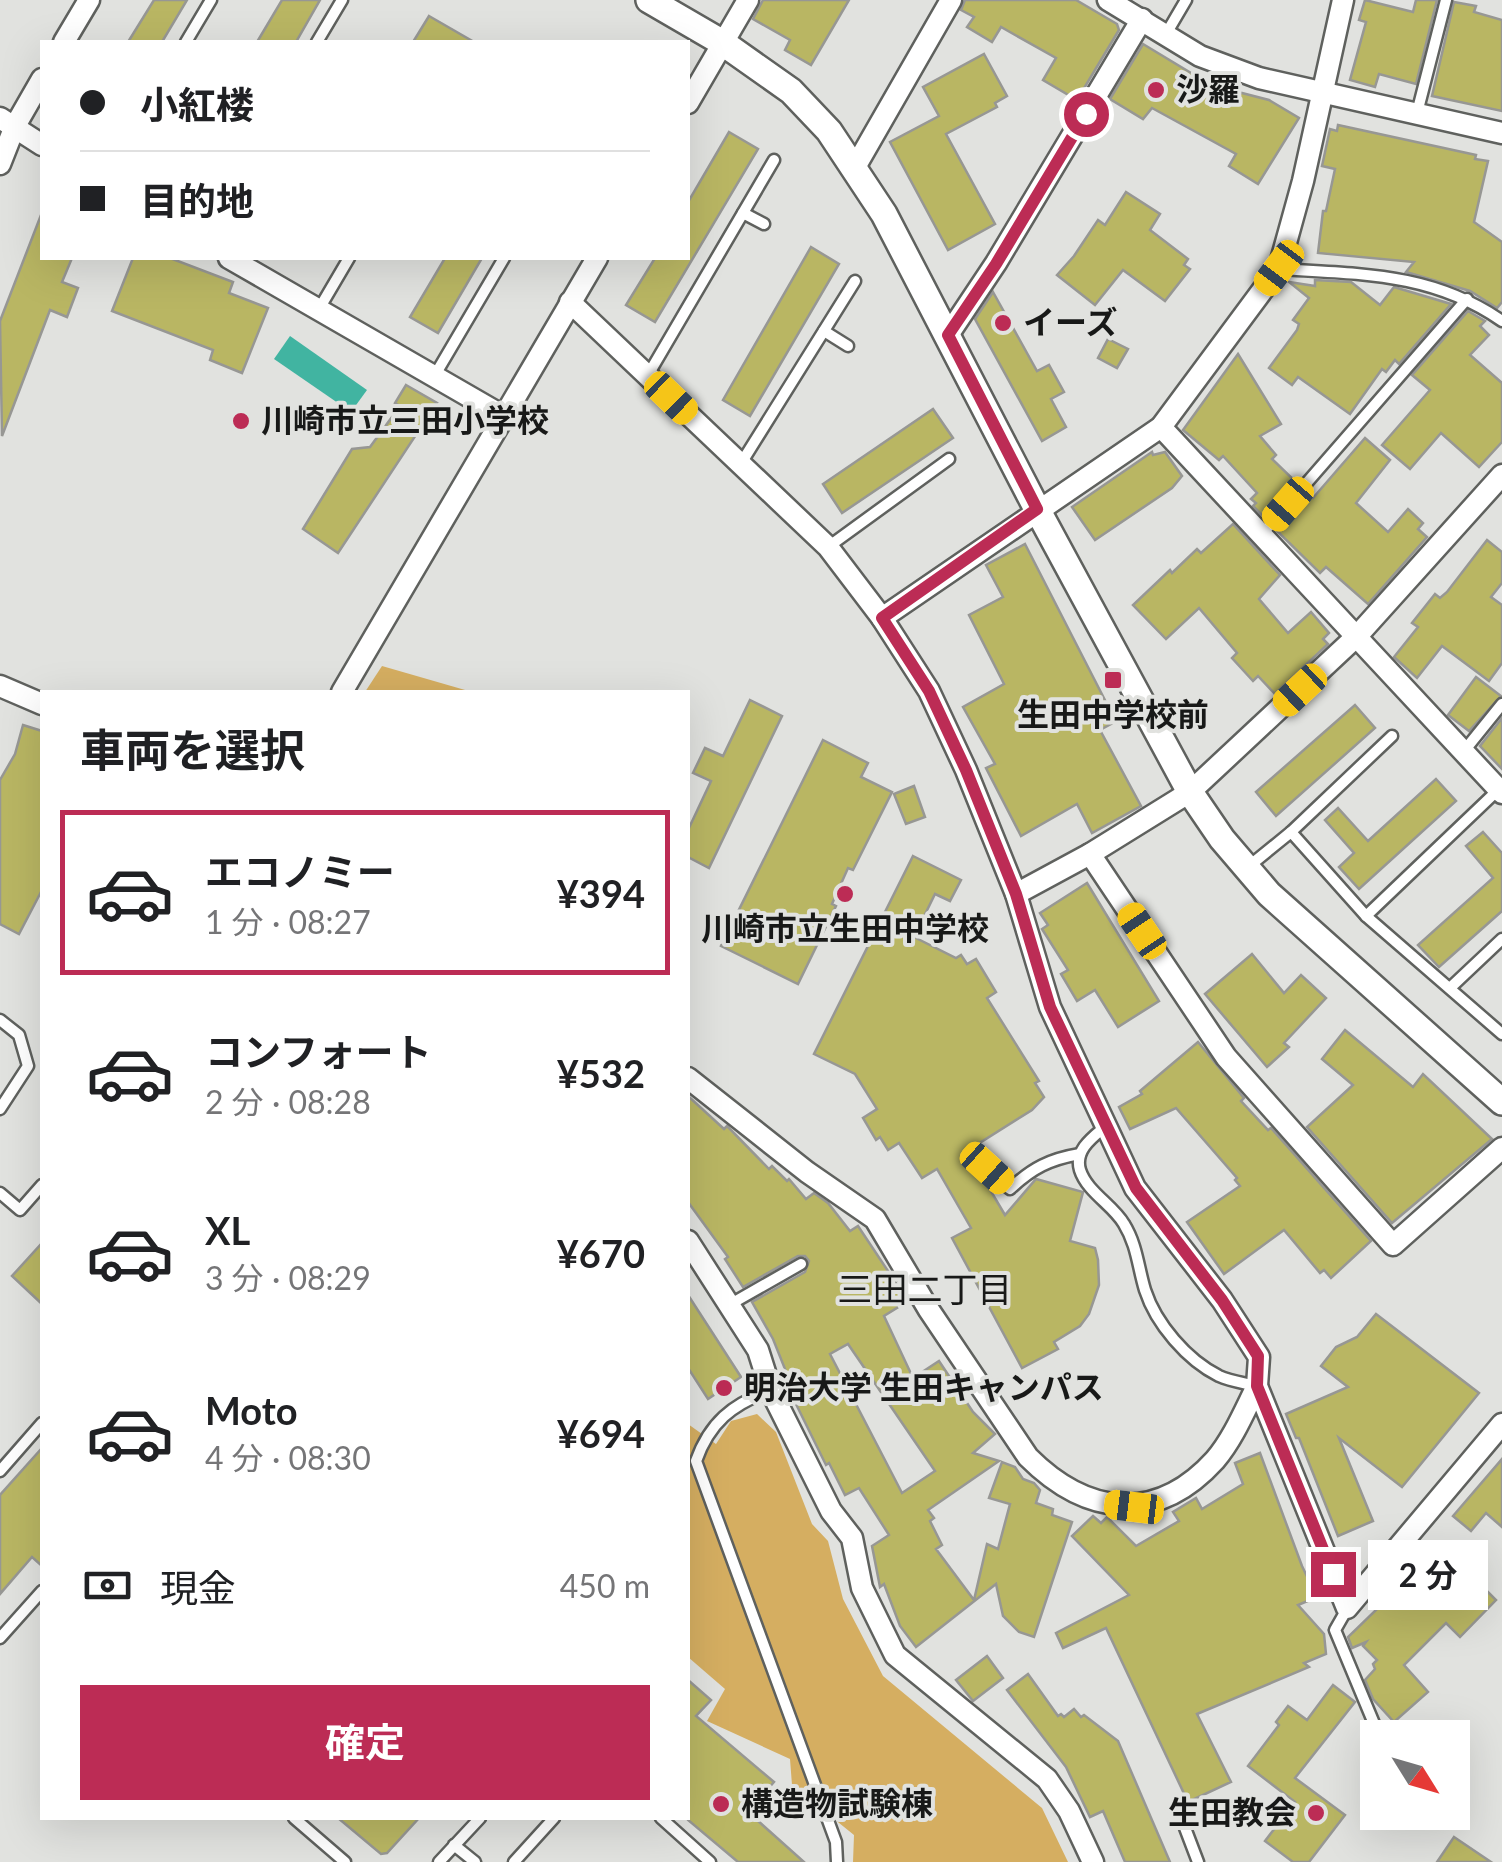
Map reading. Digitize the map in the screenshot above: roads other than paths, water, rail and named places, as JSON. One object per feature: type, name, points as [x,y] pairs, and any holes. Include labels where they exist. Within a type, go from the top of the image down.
[{"type":"street","points":[[65,40],[89,0]]},
{"type":"street","points":[[649,0],[723,43],[791,91],[829,132],[884,214],[1190,792],[1246,868],[1284,907],[1502,1102]]},
{"type":"street","points":[[690,100],[748,0]]},
{"type":"street","points":[[854,169],[952,0]]},
{"type":"street","points":[[1108,0],[1214,62],[1259,78],[1502,133]]},
{"type":"street","points":[[882,618],[1160,427],[1279,268],[1343,0]]},
{"type":"street","points":[[948,335],[996,264],[1142,19]]},
{"type":"street","points":[[0,164],[7,122],[40,82]]},
{"type":"street","points":[[7,122],[40,143]]},
{"type":"street","points":[[233,260],[504,416]]},
{"type":"street","points":[[343,690],[595,260]]},
{"type":"street","points":[[570,302],[828,547],[882,618],[929,691],[1016,894],[1050,1007],[1136,1188],[1222,1300],[1258,1356],[1257,1386],[1348,1608],[1502,1424]]},
{"type":"street","points":[[1160,427],[1498,785]]},
{"type":"street","points":[[1016,894],[1190,792],[1358,636],[1502,475]]},
{"type":"street","points":[[0,686],[40,703]]},
{"type":"street","points":[[1090,854],[1226,1057],[1393,1245],[1502,1148]]},
{"type":"street","points":[[690,1080],[875,1219],[1028,1457],[1049,1478],[1076,1494],[1104,1504],[1134,1507],[1164,1497],[1216,1459],[1257,1386]]},
{"type":"street","points":[[690,1244],[758,1350],[772,1391],[831,1511],[852,1538],[862,1588],[895,1655],[1047,1778],[1069,1811],[1093,1862]]},
{"type":"lane","points":[[187,40],[210,0]]},
{"type":"lane","points":[[318,40],[342,0]]},
{"type":"lane","points":[[1166,34],[1186,0]]},
{"type":"lane","points":[[1416,114],[1446,0]]},
{"type":"lane","points":[[648,376],[774,160]]},
{"type":"lane","points":[[743,213],[764,224]]},
{"type":"lane","points":[[319,309],[348,260]]},
{"type":"lane","points":[[434,375],[503,260]]},
{"type":"lane","points":[[1279,268],[1382,276],[1433,285],[1502,320]]},
{"type":"lane","points":[[740,465],[855,281]]},
{"type":"lane","points":[[1262,533],[1467,299]]},
{"type":"lane","points":[[824,330],[848,346]]},
{"type":"lane","points":[[828,547],[949,459]]},
{"type":"lane","points":[[1464,751],[1502,704]]},
{"type":"lane","points":[[1246,868],[1291,832],[1392,736]]},
{"type":"lane","points":[[1366,916],[1498,785]]},
{"type":"lane","points":[[1291,832],[1366,916],[1502,1034]]},
{"type":"lane","points":[[1450,988],[1502,939]]},
{"type":"lane","points":[[0,1020],[19,1036],[28,1066],[0,1109]]},
{"type":"lane","points":[[1106,1126],[1080,1154],[1080,1170],[1094,1192],[1124,1224],[1140,1257],[1146,1291],[1161,1322],[1188,1355],[1220,1376],[1257,1386]]},
{"type":"lane","points":[[987,1168],[1010,1189],[1035,1167],[1054,1158],[1080,1154]]},
{"type":"lane","points":[[0,1192],[20,1210],[40,1187]]},
{"type":"lane","points":[[729,1305],[801,1264]]},
{"type":"lane","points":[[772,1391],[728,1411],[705,1435],[696,1462],[836,1842],[837,1862]]},
{"type":"lane","points":[[0,1470],[40,1425]]},
{"type":"lane","points":[[0,1638],[40,1595]]},
{"type":"lane","points":[[1348,1608],[1335,1630],[1372,1720]]},
{"type":"lane","points":[[296,1820],[345,1862]]},
{"type":"lane","points":[[439,1862],[478,1820]]},
{"type":"lane","points":[[514,1862],[552,1820]]},
{"type":"lane","points":[[663,1820],[710,1862]]},
{"type":"lane","points":[[1182,1820],[1198,1862]]},
{"type":"lane","points":[[454,1845],[474,1862]]},
{"type":"place","name":"沙羅","points":[[1156,90]]},
{"type":"place","name":"イーズ","points":[[1003,323]]},
{"type":"place","name":"川崎市立三田小学校","points":[[241,421]]},
{"type":"place","name":"生田中学校前","points":[[1113,680]]},
{"type":"place","name":"川崎市立生田中学校","points":[[845,894]]},
{"type":"place","name":"明治大学 生田キャンパス","points":[[724,1388]]},
{"type":"place","name":"構造物試験棟","points":[[721,1804]]},
{"type":"place","name":"生田教会","points":[[1316,1813]]},
{"type":"district","name":"三田二丁目","points":[[925,1290]]}]
